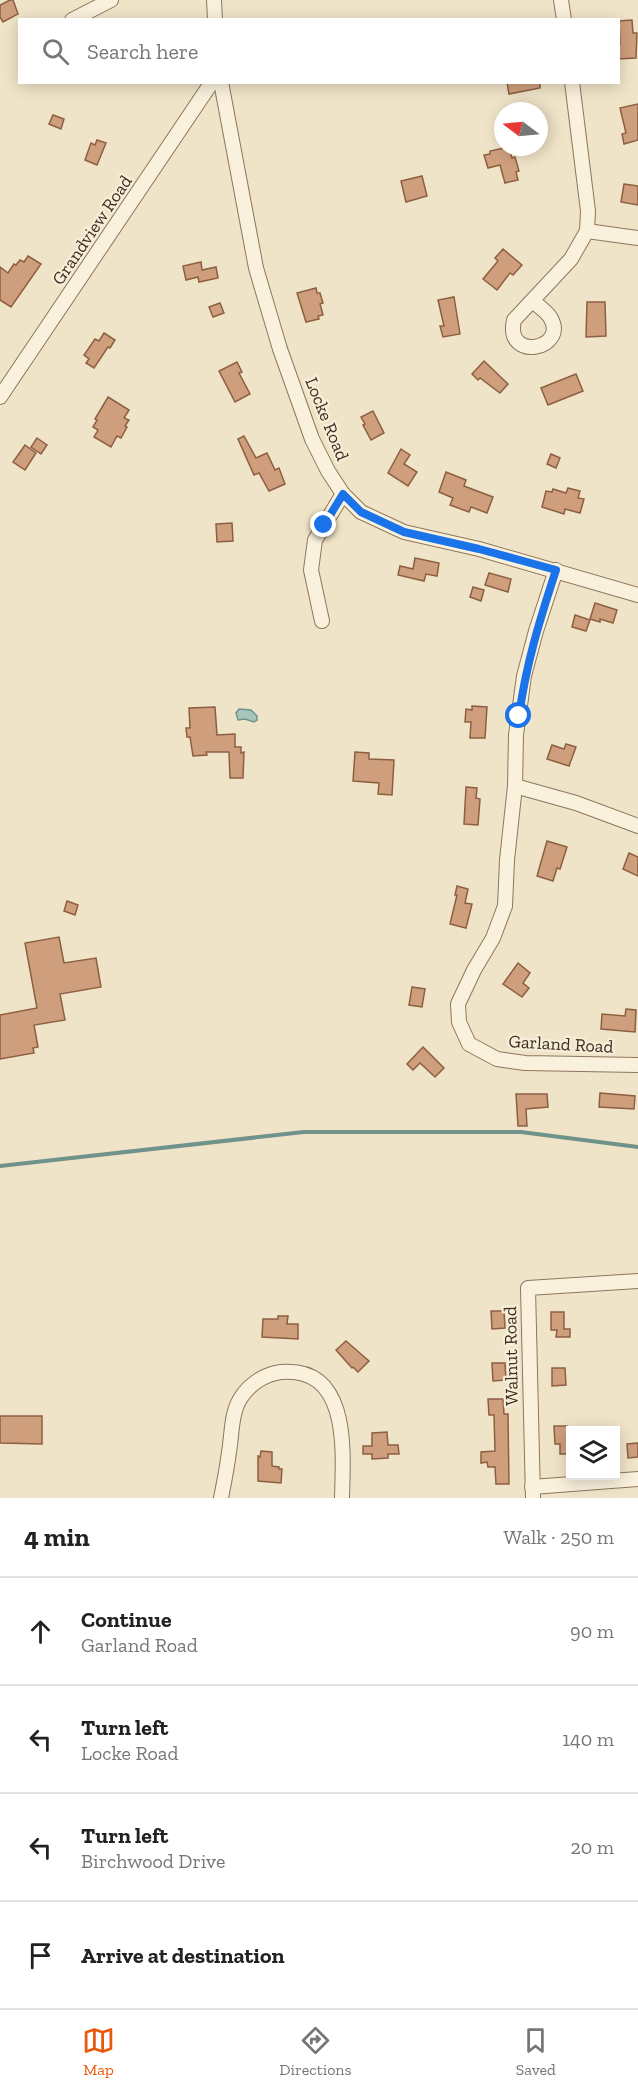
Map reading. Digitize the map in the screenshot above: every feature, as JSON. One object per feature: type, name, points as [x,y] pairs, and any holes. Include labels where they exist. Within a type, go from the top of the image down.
[{"type":"street","points":[[76,18],[111,0]]},
{"type":"street","points":[[561,0],[564,18]]},
{"type":"street","points":[[215,18],[218,1]]},
{"type":"street","name":"Grandview Road","points":[[0,397],[211,84]]},
{"type":"street","name":"Locke Road","points":[[220,84],[256,268],[277,339],[312,439],[343,494],[361,512],[404,532],[479,549],[638,595]]},
{"type":"street","points":[[532,301],[571,259],[587,231],[588,211],[572,84]]},
{"type":"street","points":[[587,231],[638,238]]},
{"type":"street","points":[[322,621],[311,570],[315,540],[343,494]]},
{"type":"street","name":"Garland Road","points":[[556,570],[536,631],[525,676],[516,735],[516,786],[507,860],[505,906],[493,938],[458,1004],[459,1022],[470,1044],[497,1059],[534,1064],[638,1065]]},
{"type":"street","points":[[516,786],[576,803],[638,826]]},
{"type":"street","name":"Walnut Road","points":[[533,1492],[528,1288],[638,1281]]},
{"type":"street","points":[[221,1498],[234,1415],[240,1398],[259,1379],[284,1372],[309,1377],[323,1387],[334,1401],[340,1418],[342,1438],[342,1498]]},
{"type":"street","points":[[533,1492],[638,1479]]},
{"type":"water","points":[[239,709],[251,710],[257,716],[257,720],[254,722],[245,719],[238,720],[236,713]]},
{"type":"building","points":[[13,0],[18,14],[3,22],[0,17],[0,5]]},
{"type":"building","points":[[632,20],[633,33],[637,33],[636,58],[620,59],[620,21]]},
{"type":"building","points":[[507,84],[540,84],[540,88],[509,94]]},
{"type":"building","points":[[638,104],[638,140],[624,144],[622,134],[626,133],[620,108]]},
{"type":"building","points":[[53,115],[64,119],[61,129],[49,124]]},
{"type":"building","points":[[97,140],[106,143],[97,165],[85,160],[91,143],[95,145]]},
{"type":"building","points":[[494,150],[494,156],[515,157],[519,171],[516,172],[518,180],[505,183],[500,165],[488,168],[484,155],[490,154],[490,151]]},
{"type":"building","points":[[422,176],[427,196],[406,202],[401,181]]},
{"type":"building","points":[[624,184],[638,186],[638,205],[621,202]]},
{"type":"building","points":[[503,249],[522,265],[513,275],[510,273],[497,290],[483,279],[498,261],[495,258]]},
{"type":"building","points":[[28,256],[41,264],[11,307],[0,300],[0,267],[8,273],[14,264],[16,265],[20,260],[24,262]]},
{"type":"building","points":[[201,262],[202,270],[216,267],[218,278],[199,282],[198,277],[186,280],[183,266]]},
{"type":"building","points":[[316,288],[323,303],[320,304],[323,315],[318,316],[319,319],[306,322],[297,293]]},
{"type":"building","points":[[454,297],[460,334],[443,337],[440,326],[444,326],[438,300]]},
{"type":"building","points":[[587,302],[605,302],[606,336],[586,337]]},
{"type":"building","points":[[220,303],[224,313],[213,317],[209,307]]},
{"type":"building","points":[[104,333],[115,340],[94,368],[86,363],[89,359],[84,355],[95,339],[99,341]]},
{"type":"building","points":[[484,361],[508,384],[500,393],[472,374]]},
{"type":"building","points":[[237,362],[242,372],[239,373],[250,394],[235,402],[219,371]]},
{"type":"building","points":[[576,374],[583,391],[548,405],[541,388]]},
{"type":"building","points":[[108,397],[129,410],[124,418],[129,420],[125,426],[127,427],[121,438],[117,436],[111,447],[94,437],[98,430],[93,427]]},
{"type":"building","points":[[373,411],[384,433],[371,440],[361,417]]},
{"type":"building","points":[[244,436],[256,458],[267,453],[275,470],[279,468],[285,484],[269,491],[259,473],[254,475],[238,439]]},
{"type":"building","points":[[37,438],[47,445],[41,454],[31,447]]},
{"type":"building","points":[[25,445],[36,453],[25,470],[13,462]]},
{"type":"building","points":[[401,449],[410,455],[404,464],[417,472],[408,486],[388,473]]},
{"type":"building","points":[[551,454],[560,458],[556,468],[547,464]]},
{"type":"building","points":[[446,472],[466,480],[464,486],[493,497],[487,513],[471,507],[469,512],[450,505],[453,498],[439,492]]},
{"type":"building","points":[[568,488],[580,491],[578,498],[584,499],[580,513],[565,509],[564,514],[542,507],[546,491],[552,492],[553,489],[566,493]]},
{"type":"building","points":[[232,523],[233,541],[217,542],[216,524]]},
{"type":"building","points":[[415,558],[439,563],[437,576],[426,574],[424,581],[398,575],[400,566],[413,569]]},
{"type":"building","points":[[489,573],[511,579],[508,592],[485,585]]},
{"type":"building","points":[[473,587],[484,590],[481,601],[470,597]]},
{"type":"building","points":[[595,603],[617,610],[613,623],[590,619]]},
{"type":"building","points":[[575,615],[590,620],[586,631],[572,627]]},
{"type":"building","points":[[472,706],[487,707],[485,738],[470,738],[471,722],[465,722],[466,709],[472,710]]},
{"type":"building","points":[[215,707],[217,735],[235,734],[235,747],[241,747],[241,753],[244,752],[243,778],[230,778],[229,752],[206,752],[207,755],[193,756],[186,728],[190,728],[189,708]]},
{"type":"building","points":[[566,744],[576,747],[569,766],[547,759],[552,745],[564,749]]},
{"type":"building","points":[[355,752],[369,753],[369,759],[394,760],[392,795],[378,794],[379,783],[353,781]]},
{"type":"building","points":[[466,787],[477,788],[476,798],[480,799],[478,825],[464,824]]},
{"type":"building","points":[[547,841],[567,847],[560,869],[557,868],[553,881],[537,876]]},
{"type":"building","points":[[629,853],[638,857],[638,876],[623,869]]},
{"type":"building","points":[[457,886],[468,889],[465,903],[472,904],[466,928],[450,924]]},
{"type":"building","points":[[67,901],[78,905],[75,915],[64,911]]},
{"type":"building","points":[[59,937],[64,963],[96,958],[101,987],[60,994],[65,1020],[34,1025],[38,1047],[33,1048],[34,1053],[0,1059],[0,1015],[37,1008],[25,943]]},
{"type":"building","points":[[518,963],[530,973],[523,983],[529,988],[522,997],[503,984]]},
{"type":"building","points":[[412,987],[425,989],[422,1007],[409,1005]]},
{"type":"building","points":[[626,1009],[636,1010],[635,1032],[601,1029],[602,1014],[625,1016]]},
{"type":"building","points":[[423,1047],[444,1068],[435,1077],[420,1063],[413,1070],[407,1064]]},
{"type":"building","points":[[600,1093],[635,1096],[634,1109],[599,1107]]},
{"type":"building","points":[[516,1094],[547,1094],[548,1107],[526,1109],[527,1126],[518,1126]]},
{"type":"building","points":[[491,1311],[504,1311],[505,1328],[492,1329]]},
{"type":"building","points":[[551,1312],[564,1312],[564,1329],[570,1329],[570,1337],[556,1337],[557,1330],[551,1330]]},
{"type":"building","points":[[278,1316],[288,1316],[287,1324],[298,1324],[298,1339],[262,1337],[263,1319],[278,1319]]},
{"type":"building","points":[[346,1341],[369,1361],[358,1372],[336,1350]]},
{"type":"building","points":[[492,1363],[505,1363],[506,1380],[493,1381]]},
{"type":"building","points":[[552,1368],[565,1368],[566,1385],[552,1386]]},
{"type":"building","points":[[488,1399],[503,1399],[504,1414],[508,1414],[509,1484],[496,1484],[495,1467],[488,1467],[487,1462],[481,1463],[481,1452],[495,1451],[494,1415],[489,1415]]},
{"type":"building","points":[[0,1416],[42,1416],[42,1444],[0,1443]]},
{"type":"building","points":[[554,1426],[566,1426],[566,1454],[560,1454],[560,1444],[555,1444]]},
{"type":"building","points":[[387,1432],[388,1445],[398,1445],[399,1454],[388,1454],[388,1458],[372,1459],[372,1454],[363,1454],[363,1446],[372,1446],[372,1433]]},
{"type":"building","points":[[638,1443],[638,1457],[628,1458],[627,1444]]},
{"type":"building","points":[[261,1451],[272,1452],[272,1466],[282,1469],[281,1483],[258,1481],[258,1456],[260,1457]]},
{"type":"waterway","points":[[0,1166],[304,1132],[521,1132],[638,1147]]},
{"type":"route","points":[[324,525],[343,494],[361,512],[404,532],[556,570],[536,631],[525,676],[519,716]]}]
